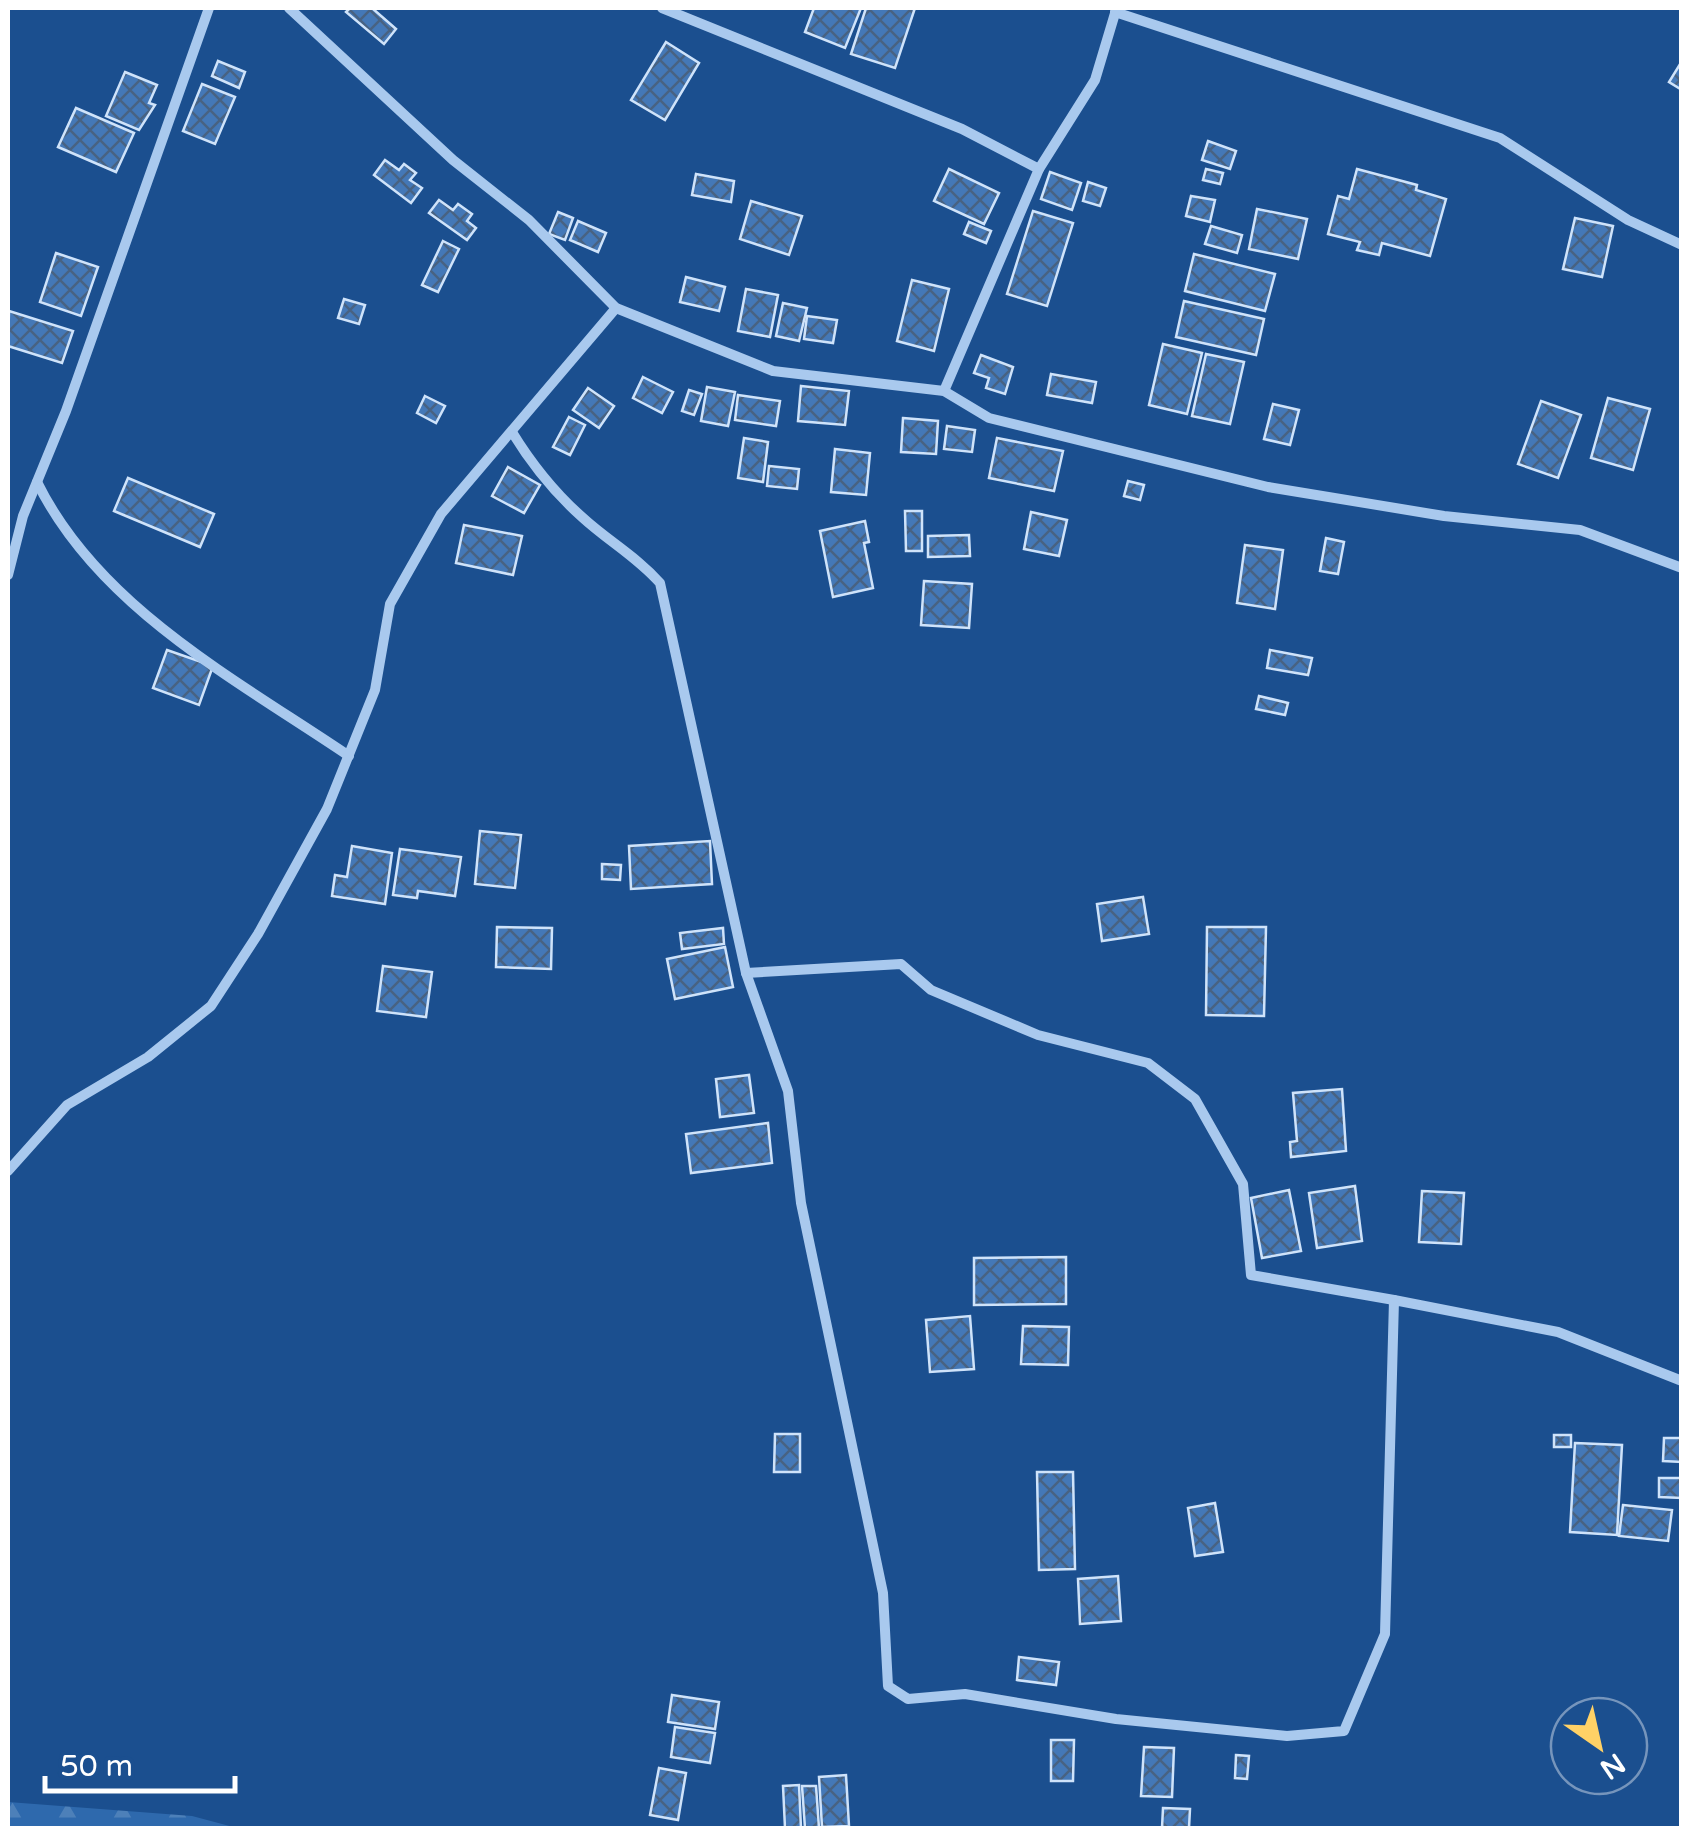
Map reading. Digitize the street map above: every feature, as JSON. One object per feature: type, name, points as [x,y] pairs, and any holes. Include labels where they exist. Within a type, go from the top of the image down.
[{"type":"street","points":[[8,575],[37,482],[209,8]]},
{"type":"street","points":[[289,8],[453,160],[529,220],[616,308],[772,371],[944,391],[989,418],[1268,486],[1444,516],[1580,530],[1682,568]]},
{"type":"street","points":[[662,8],[962,129],[1039,170]]},
{"type":"street","points":[[944,391],[1039,170],[1094,80],[1116,10],[1500,138],[1628,220],[1682,245]]},
{"type":"street","points":[[8,1171],[67,1105],[148,1058],[211,1006],[258,934],[319,825],[375,690],[390,604],[441,514],[616,308]]},
{"type":"street","points":[[512,432],[528,459],[583,518],[639,559],[660,583],[746,973],[788,1091],[801,1203],[883,1593],[885,1677],[898,1694],[908,1699],[965,1694],[1116,1719],[1287,1736],[1344,1732],[1384,1634],[1394,1300]]},
{"type":"street","points":[[37,482],[52,513],[136,607],[349,756]]},
{"type":"street","points":[[746,973],[901,964],[932,990],[1038,1035],[1148,1063],[1195,1099],[1243,1184],[1251,1275],[1558,1332],[1682,1382]]},
{"type":"green space","points":[[8,1802],[192,1816],[237,1828],[8,1828]]},
{"type":"building","points":[[350,8],[372,8],[396,29],[384,44],[346,12]]},
{"type":"building","points":[[814,8],[861,8],[845,48],[805,32]]},
{"type":"building","points":[[866,8],[915,8],[895,68],[851,54]]},
{"type":"building","points":[[666,42],[699,63],[665,120],[631,100]]},
{"type":"building","points":[[218,61],[245,72],[239,88],[212,76]]},
{"type":"building","points":[[1682,61],[1682,90],[1669,82]]},
{"type":"building","points":[[125,72],[157,85],[149,103],[155,105],[139,130],[106,116]]},
{"type":"building","points":[[202,84],[235,97],[215,144],[183,131]]},
{"type":"building","points":[[76,108],[134,133],[116,172],[58,147]]},
{"type":"building","points":[[1208,141],[1236,151],[1230,169],[1202,160]]},
{"type":"building","points":[[385,160],[399,170],[404,164],[416,173],[410,180],[422,188],[411,203],[374,175]]},
{"type":"building","points":[[949,169],[999,193],[984,224],[934,201]]},
{"type":"building","points":[[1206,169],[1223,173],[1220,184],[1203,180]]},
{"type":"building","points":[[1357,169],[1417,185],[1416,190],[1446,199],[1430,256],[1382,243],[1379,255],[1357,250],[1360,242],[1328,234],[1338,196],[1349,199]]},
{"type":"building","points":[[1050,172],[1081,183],[1072,210],[1041,199]]},
{"type":"building","points":[[696,174],[734,181],[731,202],[692,195]]},
{"type":"building","points":[[1088,182],[1106,188],[1100,206],[1083,201]]},
{"type":"building","points":[[1191,196],[1215,200],[1210,222],[1186,216]]},
{"type":"building","points":[[439,200],[453,210],[458,204],[472,214],[467,221],[476,228],[467,240],[429,213]]},
{"type":"building","points":[[751,201],[802,216],[789,255],[740,239]]},
{"type":"building","points":[[1257,209],[1307,219],[1298,259],[1249,249]]},
{"type":"building","points":[[1033,211],[1073,223],[1047,306],[1007,294]]},
{"type":"building","points":[[558,212],[573,218],[565,240],[549,234]]},
{"type":"building","points":[[1575,218],[1613,226],[1602,277],[1563,269]]},
{"type":"building","points":[[578,221],[606,233],[598,252],[570,240]]},
{"type":"building","points":[[969,222],[991,231],[986,243],[964,234]]},
{"type":"building","points":[[1211,226],[1242,235],[1237,253],[1205,244]]},
{"type":"building","points":[[443,241],[459,249],[438,292],[422,285]]},
{"type":"building","points":[[56,253],[98,267],[81,316],[40,302]]},
{"type":"building","points":[[1194,254],[1275,274],[1265,311],[1185,291]]},
{"type":"building","points":[[686,277],[725,287],[719,311],[680,302]]},
{"type":"building","points":[[912,280],[949,289],[934,351],[897,341]]},
{"type":"building","points":[[746,289],[778,295],[770,337],[738,331]]},
{"type":"building","points":[[344,299],[365,305],[359,324],[338,318]]},
{"type":"building","points":[[1184,301],[1264,319],[1256,355],[1176,337]]},
{"type":"building","points":[[783,303],[807,308],[799,341],[776,336]]},
{"type":"building","points":[[9,311],[73,331],[62,363],[8,346]]},
{"type":"building","points":[[807,316],[837,320],[833,343],[804,339]]},
{"type":"building","points":[[1163,344],[1202,353],[1187,414],[1149,405]]},
{"type":"building","points":[[1206,354],[1244,362],[1230,424],[1192,416]]},
{"type":"building","points":[[981,355],[1013,367],[1005,394],[986,388],[989,378],[974,373]]},
{"type":"building","points":[[1051,374],[1096,382],[1092,403],[1047,395]]},
{"type":"building","points":[[643,377],[673,392],[662,413],[633,398]]},
{"type":"building","points":[[801,386],[849,391],[845,425],[798,421]]},
{"type":"building","points":[[707,387],[735,392],[728,426],[701,421]]},
{"type":"building","points":[[588,388],[614,406],[599,428],[573,410]]},
{"type":"building","points":[[689,390],[702,394],[694,415],[682,411]]},
{"type":"building","points":[[738,395],[780,401],[776,426],[735,420]]},
{"type":"building","points":[[425,396],[445,406],[436,423],[417,413]]},
{"type":"building","points":[[1608,398],[1650,409],[1633,470],[1591,458]]},
{"type":"building","points":[[1541,401],[1581,415],[1558,478],[1518,464]]},
{"type":"building","points":[[1273,404],[1299,410],[1290,445],[1264,439]]},
{"type":"building","points":[[569,417],[585,425],[570,455],[553,447]]},
{"type":"building","points":[[903,418],[938,421],[936,454],[901,452]]},
{"type":"building","points":[[947,426],[975,430],[972,452],[944,449]]},
{"type":"building","points":[[744,438],[768,442],[763,482],[738,478]]},
{"type":"building","points":[[997,438],[1063,451],[1054,491],[989,478]]},
{"type":"building","points":[[835,449],[870,453],[866,495],[831,492]]},
{"type":"building","points":[[769,466],[799,469],[797,489],[767,486]]},
{"type":"building","points":[[508,467],[540,485],[524,513],[492,496]]},
{"type":"building","points":[[128,478],[214,514],[200,547],[114,511]]},
{"type":"building","points":[[1128,481],[1144,485],[1140,500],[1124,496]]},
{"type":"building","points":[[905,511],[922,511],[922,551],[906,551]]},
{"type":"building","points":[[1031,512],[1067,520],[1059,556],[1024,549]]},
{"type":"building","points":[[865,521],[869,542],[864,543],[873,588],[833,597],[820,531]]},
{"type":"building","points":[[464,525],[522,536],[513,575],[456,563]]},
{"type":"building","points":[[969,535],[970,556],[928,557],[928,536]]},
{"type":"building","points":[[1326,538],[1344,542],[1338,574],[1320,571]]},
{"type":"building","points":[[1245,545],[1283,550],[1275,609],[1237,603]]},
{"type":"building","points":[[924,581],[972,584],[969,628],[921,625]]},
{"type":"building","points":[[167,650],[213,666],[199,705],[153,688]]},
{"type":"building","points":[[1270,650],[1312,658],[1308,675],[1267,668]]},
{"type":"building","points":[[1259,696],[1288,703],[1285,715],[1256,709]]},
{"type":"building","points":[[480,831],[521,835],[515,888],[475,884]]},
{"type":"building","points":[[710,841],[712,884],[631,889],[629,846]]},
{"type":"building","points":[[352,846],[392,853],[385,904],[332,896],[335,875],[347,877]]},
{"type":"building","points":[[400,849],[461,857],[455,896],[418,891],[417,898],[393,895]]},
{"type":"building","points":[[602,864],[621,865],[620,880],[602,879]]},
{"type":"building","points":[[1143,897],[1149,934],[1102,941],[1097,904]]},
{"type":"building","points":[[497,927],[552,928],[551,969],[496,967]]},
{"type":"building","points":[[1207,927],[1266,927],[1264,1016],[1206,1015]]},
{"type":"building","points":[[723,928],[724,944],[682,949],[680,933]]},
{"type":"building","points":[[725,947],[733,987],[675,999],[667,959]]},
{"type":"building","points":[[383,966],[432,972],[426,1017],[377,1011]]},
{"type":"building","points":[[749,1075],[754,1113],[720,1117],[716,1079]]},
{"type":"building","points":[[1342,1089],[1346,1151],[1291,1157],[1290,1142],[1297,1141],[1293,1093]]},
{"type":"building","points":[[768,1123],[772,1163],[691,1173],[686,1134]]},
{"type":"building","points":[[1355,1186],[1362,1241],[1317,1248],[1309,1193]]},
{"type":"building","points":[[1289,1190],[1301,1251],[1262,1258],[1251,1198]]},
{"type":"building","points":[[1422,1191],[1464,1193],[1461,1244],[1419,1242]]},
{"type":"building","points":[[1066,1257],[1066,1304],[974,1305],[974,1258]]},
{"type":"building","points":[[970,1316],[974,1369],[930,1372],[926,1320]]},
{"type":"building","points":[[1023,1326],[1069,1327],[1068,1365],[1021,1364]]},
{"type":"building","points":[[775,1434],[800,1434],[800,1472],[774,1472]]},
{"type":"building","points":[[1554,1435],[1571,1435],[1571,1447],[1554,1447]]},
{"type":"building","points":[[1664,1438],[1682,1438],[1682,1462],[1663,1461]]},
{"type":"building","points":[[1575,1443],[1622,1445],[1617,1535],[1570,1532]]},
{"type":"building","points":[[1037,1472],[1073,1472],[1075,1569],[1039,1570]]},
{"type":"building","points":[[1659,1478],[1682,1478],[1682,1498],[1659,1497]]},
{"type":"building","points":[[1215,1503],[1223,1552],[1195,1556],[1188,1508]]},
{"type":"building","points":[[1623,1505],[1672,1510],[1668,1541],[1619,1536]]},
{"type":"building","points":[[1118,1576],[1121,1621],[1080,1624],[1078,1579]]},
{"type":"building","points":[[1019,1657],[1059,1662],[1056,1685],[1017,1680]]},
{"type":"building","points":[[672,1695],[719,1702],[715,1729],[668,1722]]},
{"type":"building","points":[[675,1727],[715,1733],[710,1763],[671,1757]]},
{"type":"building","points":[[1051,1740],[1074,1740],[1073,1781],[1051,1781]]},
{"type":"building","points":[[1144,1747],[1174,1748],[1172,1797],[1141,1796]]},
{"type":"building","points":[[1236,1755],[1249,1756],[1247,1779],[1235,1778]]},
{"type":"building","points":[[659,1768],[686,1773],[678,1820],[650,1815]]},
{"type":"building","points":[[846,1775],[849,1826],[822,1827],[819,1777]]},
{"type":"building","points":[[799,1785],[801,1828],[785,1828],[783,1786]]},
{"type":"building","points":[[802,1786],[816,1786],[819,1828],[805,1828]]},
{"type":"building","points":[[1163,1808],[1190,1809],[1189,1828],[1162,1828]]}]
